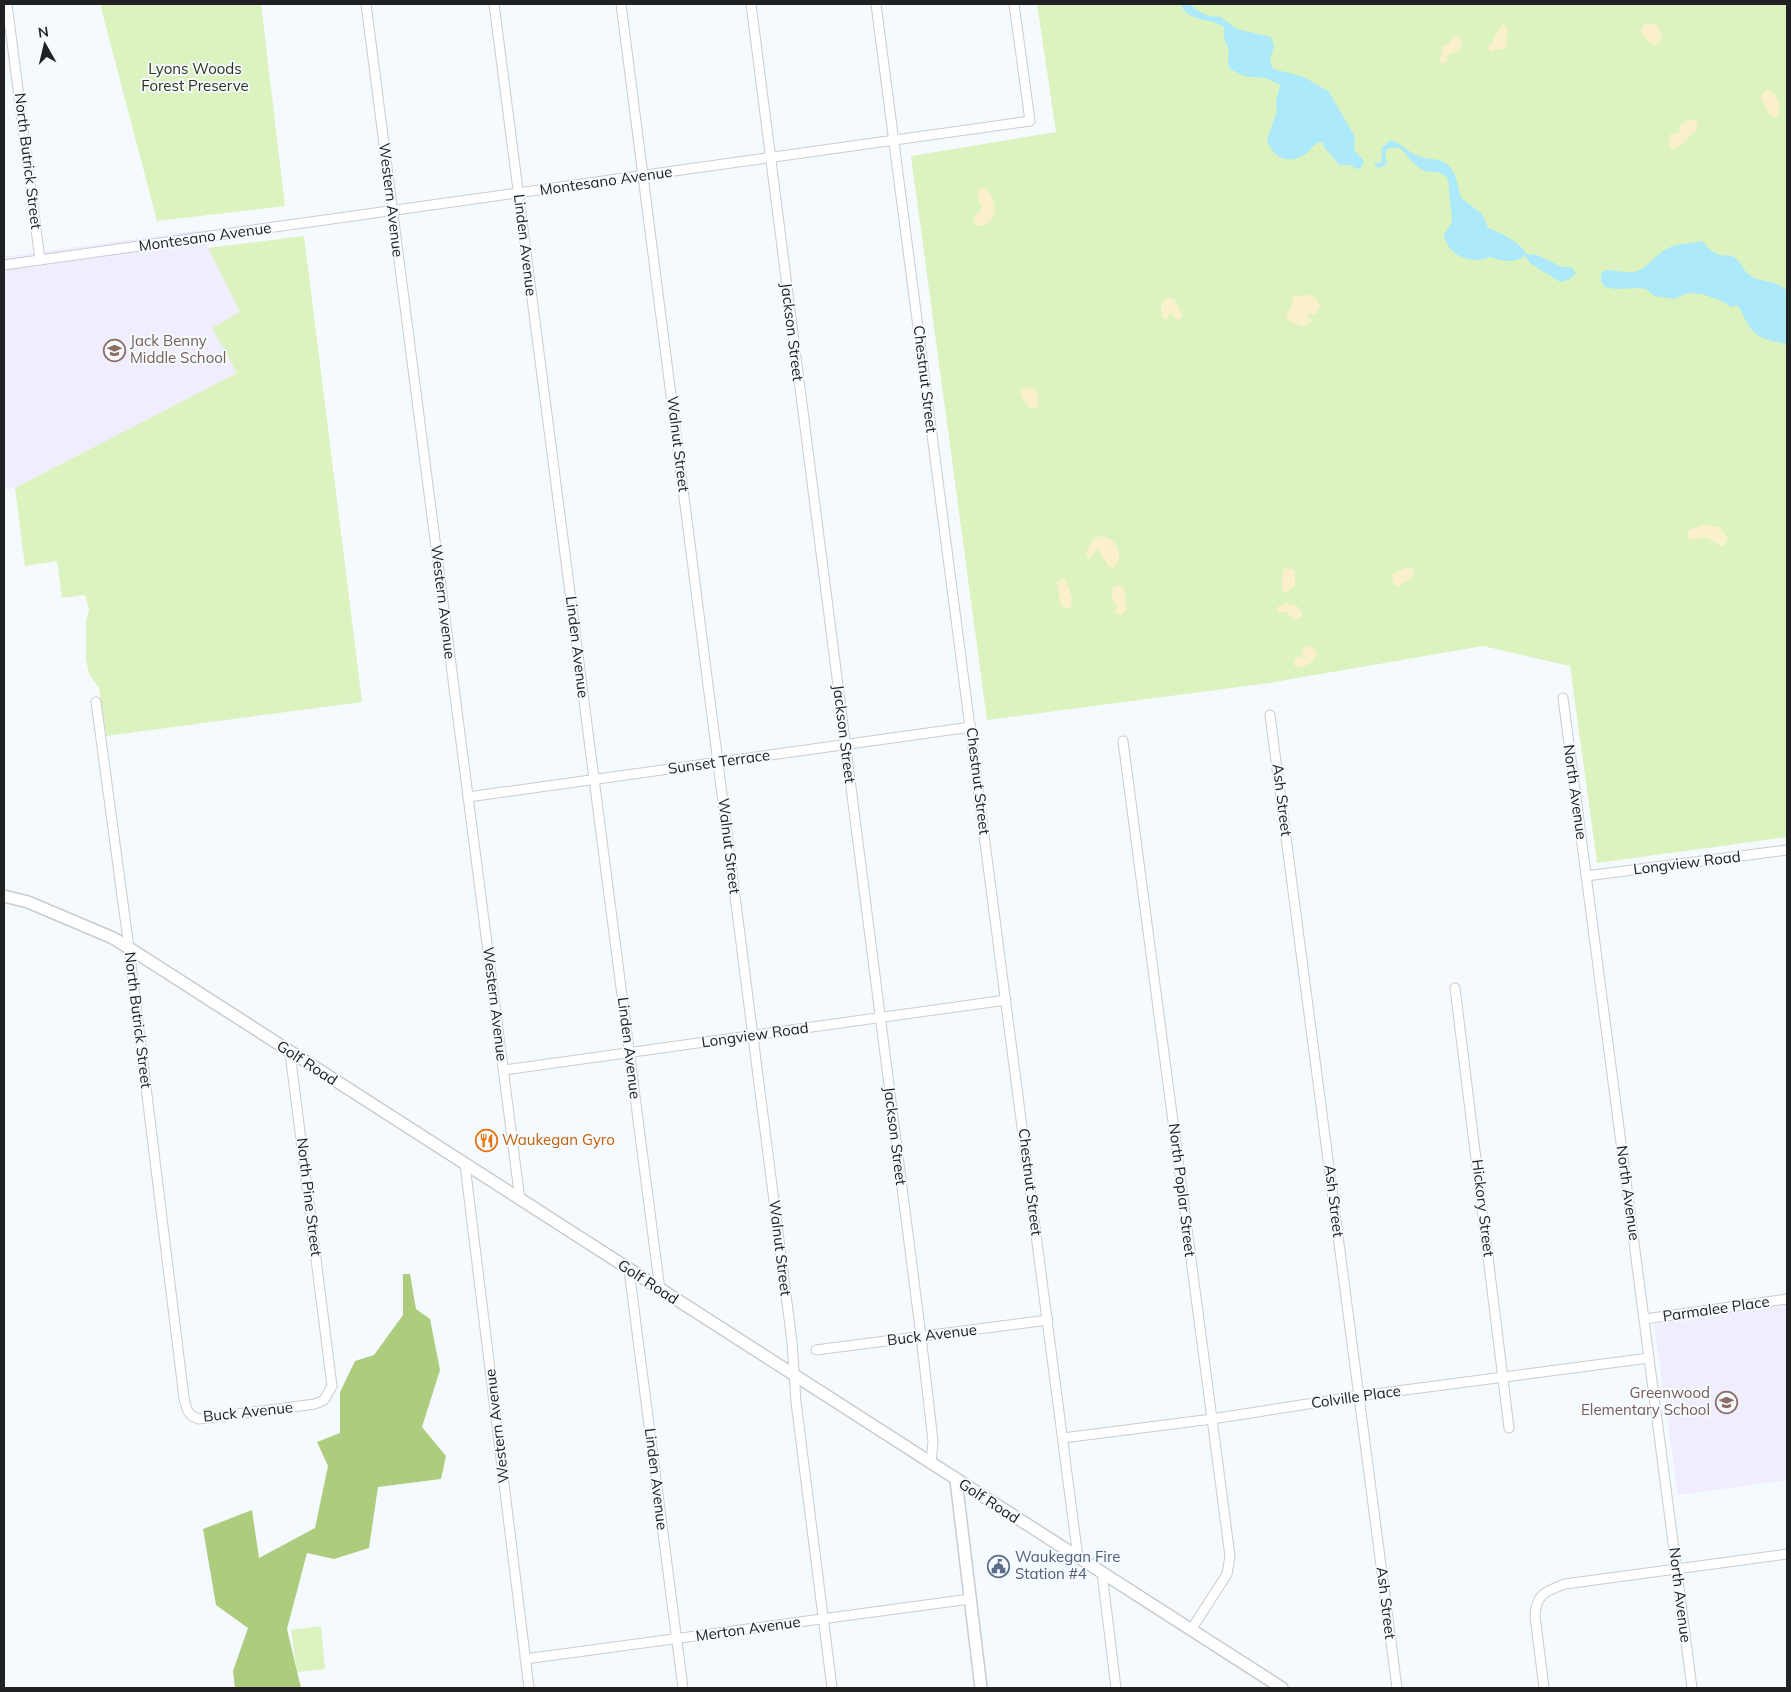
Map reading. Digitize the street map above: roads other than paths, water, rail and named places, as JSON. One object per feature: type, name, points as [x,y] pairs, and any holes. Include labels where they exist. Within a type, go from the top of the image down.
[{"type":"street","name":"North Butrick Street","points":[[7,4],[40,260]]},
{"type":"street","name":"Western Avenue","points":[[366,4],[520,1200]]},
{"type":"street","name":"Linden Avenue","points":[[494,4],[660,1290]]},
{"type":"street","name":"Walnut Street","points":[[621,4],[792,1342],[796,1402],[832,1688]]},
{"type":"street","name":"Jackson Street","points":[[751,4],[933,1441],[931,1464]]},
{"type":"street","name":"Chestnut Street","points":[[876,4],[1078,1558]]},
{"type":"street","name":"Montesano Avenue","points":[[4,265],[1030,122],[1014,4]]},
{"type":"street","name":"North Avenue","points":[[1563,698],[1692,1688]]},
{"type":"street","name":"North Butrick Street","points":[[96,702],[129,948],[177,1337]]},
{"type":"street","name":"Ash Street","points":[[1270,715],[1397,1688]]},
{"type":"street","name":"Sunset Terrace","points":[[468,797],[970,727]]},
{"type":"street","name":"North Poplar Street","points":[[1124,740],[1230,1556],[1227,1574],[1191,1630]]},
{"type":"street","name":"Longview Road","points":[[1586,876],[1787,850]]},
{"type":"street","name":"Golf Road","points":[[4,896],[28,902],[113,938],[1282,1688]]},
{"type":"street","name":"Hickory Street","points":[[1455,988],[1510,1428]]},
{"type":"street","name":"Longview Road","points":[[504,1070],[1006,1000]]},
{"type":"street","name":"North Pine Street","points":[[290,1052],[327,1342]]},
{"type":"street","name":"Western Avenue","points":[[465,1164],[529,1688]]},
{"type":"street","name":"Linden Avenue","points":[[629,1270],[683,1688]]},
{"type":"street","name":"Parmalee Place","points":[[1645,1318],[1787,1299]]},
{"type":"street","name":"Buck Avenue","points":[[816,1350],[1048,1320]]},
{"type":"street","name":"Buck Avenue","points":[[177,1337],[188,1411],[191,1416],[200,1419],[315,1404],[324,1400],[332,1386],[327,1342]]},
{"type":"street","name":"Colville Place","points":[[1063,1438],[1212,1419],[1359,1396],[1649,1358]]},
{"type":"street","points":[[956,1480],[981,1688]]},
{"type":"street","points":[[1544,1688],[1534,1616],[1536,1605],[1542,1595],[1548,1590],[1565,1584],[1787,1554]]},
{"type":"street","points":[[1102,1573],[1116,1688]]},
{"type":"street","name":"Merton Avenue","points":[[526,1660],[970,1599]]},
{"type":"water","points":[[1180,4],[1189,4],[1209,16],[1221,17],[1237,29],[1271,37],[1274,46],[1270,60],[1273,69],[1304,77],[1329,92],[1355,137],[1354,150],[1364,161],[1361,168],[1356,169],[1351,165],[1339,165],[1324,147],[1323,142],[1317,143],[1306,154],[1296,159],[1285,159],[1272,151],[1267,140],[1277,111],[1276,101],[1280,85],[1266,78],[1244,76],[1230,69],[1228,63],[1229,50],[1224,38],[1224,27],[1194,17],[1184,10]]},
{"type":"water","points":[[1391,140],[1417,156],[1438,160],[1449,166],[1455,175],[1461,198],[1482,214],[1488,228],[1515,242],[1526,254],[1537,255],[1562,267],[1571,267],[1576,273],[1573,277],[1560,282],[1530,263],[1525,255],[1518,260],[1509,261],[1490,257],[1475,260],[1468,259],[1455,253],[1446,242],[1444,235],[1452,219],[1448,179],[1443,174],[1419,168],[1400,148],[1388,148],[1385,152],[1387,162],[1384,166],[1377,168],[1374,164],[1382,162],[1381,148]]},
{"type":"water","points":[[1702,241],[1717,254],[1735,258],[1746,272],[1753,277],[1778,284],[1787,291],[1787,344],[1768,340],[1757,335],[1749,326],[1737,305],[1731,307],[1722,301],[1702,294],[1688,293],[1674,299],[1654,296],[1646,289],[1615,289],[1605,287],[1601,281],[1601,274],[1605,270],[1637,271],[1669,248]]},
{"type":"place","name":"Jack Benny Middle School","points":[[114,350]]},
{"type":"place","name":"Waukegan Gyro","points":[[486,1140]]},
{"type":"place","name":"Greenwood Elementary School","points":[[1726,1402]]},
{"type":"place","name":"Waukegan Fire Station #4","points":[[999,1566]]},
{"type":"park label","name":"Lyons Woods Forest Preserve","points":[[195,78]]}]
